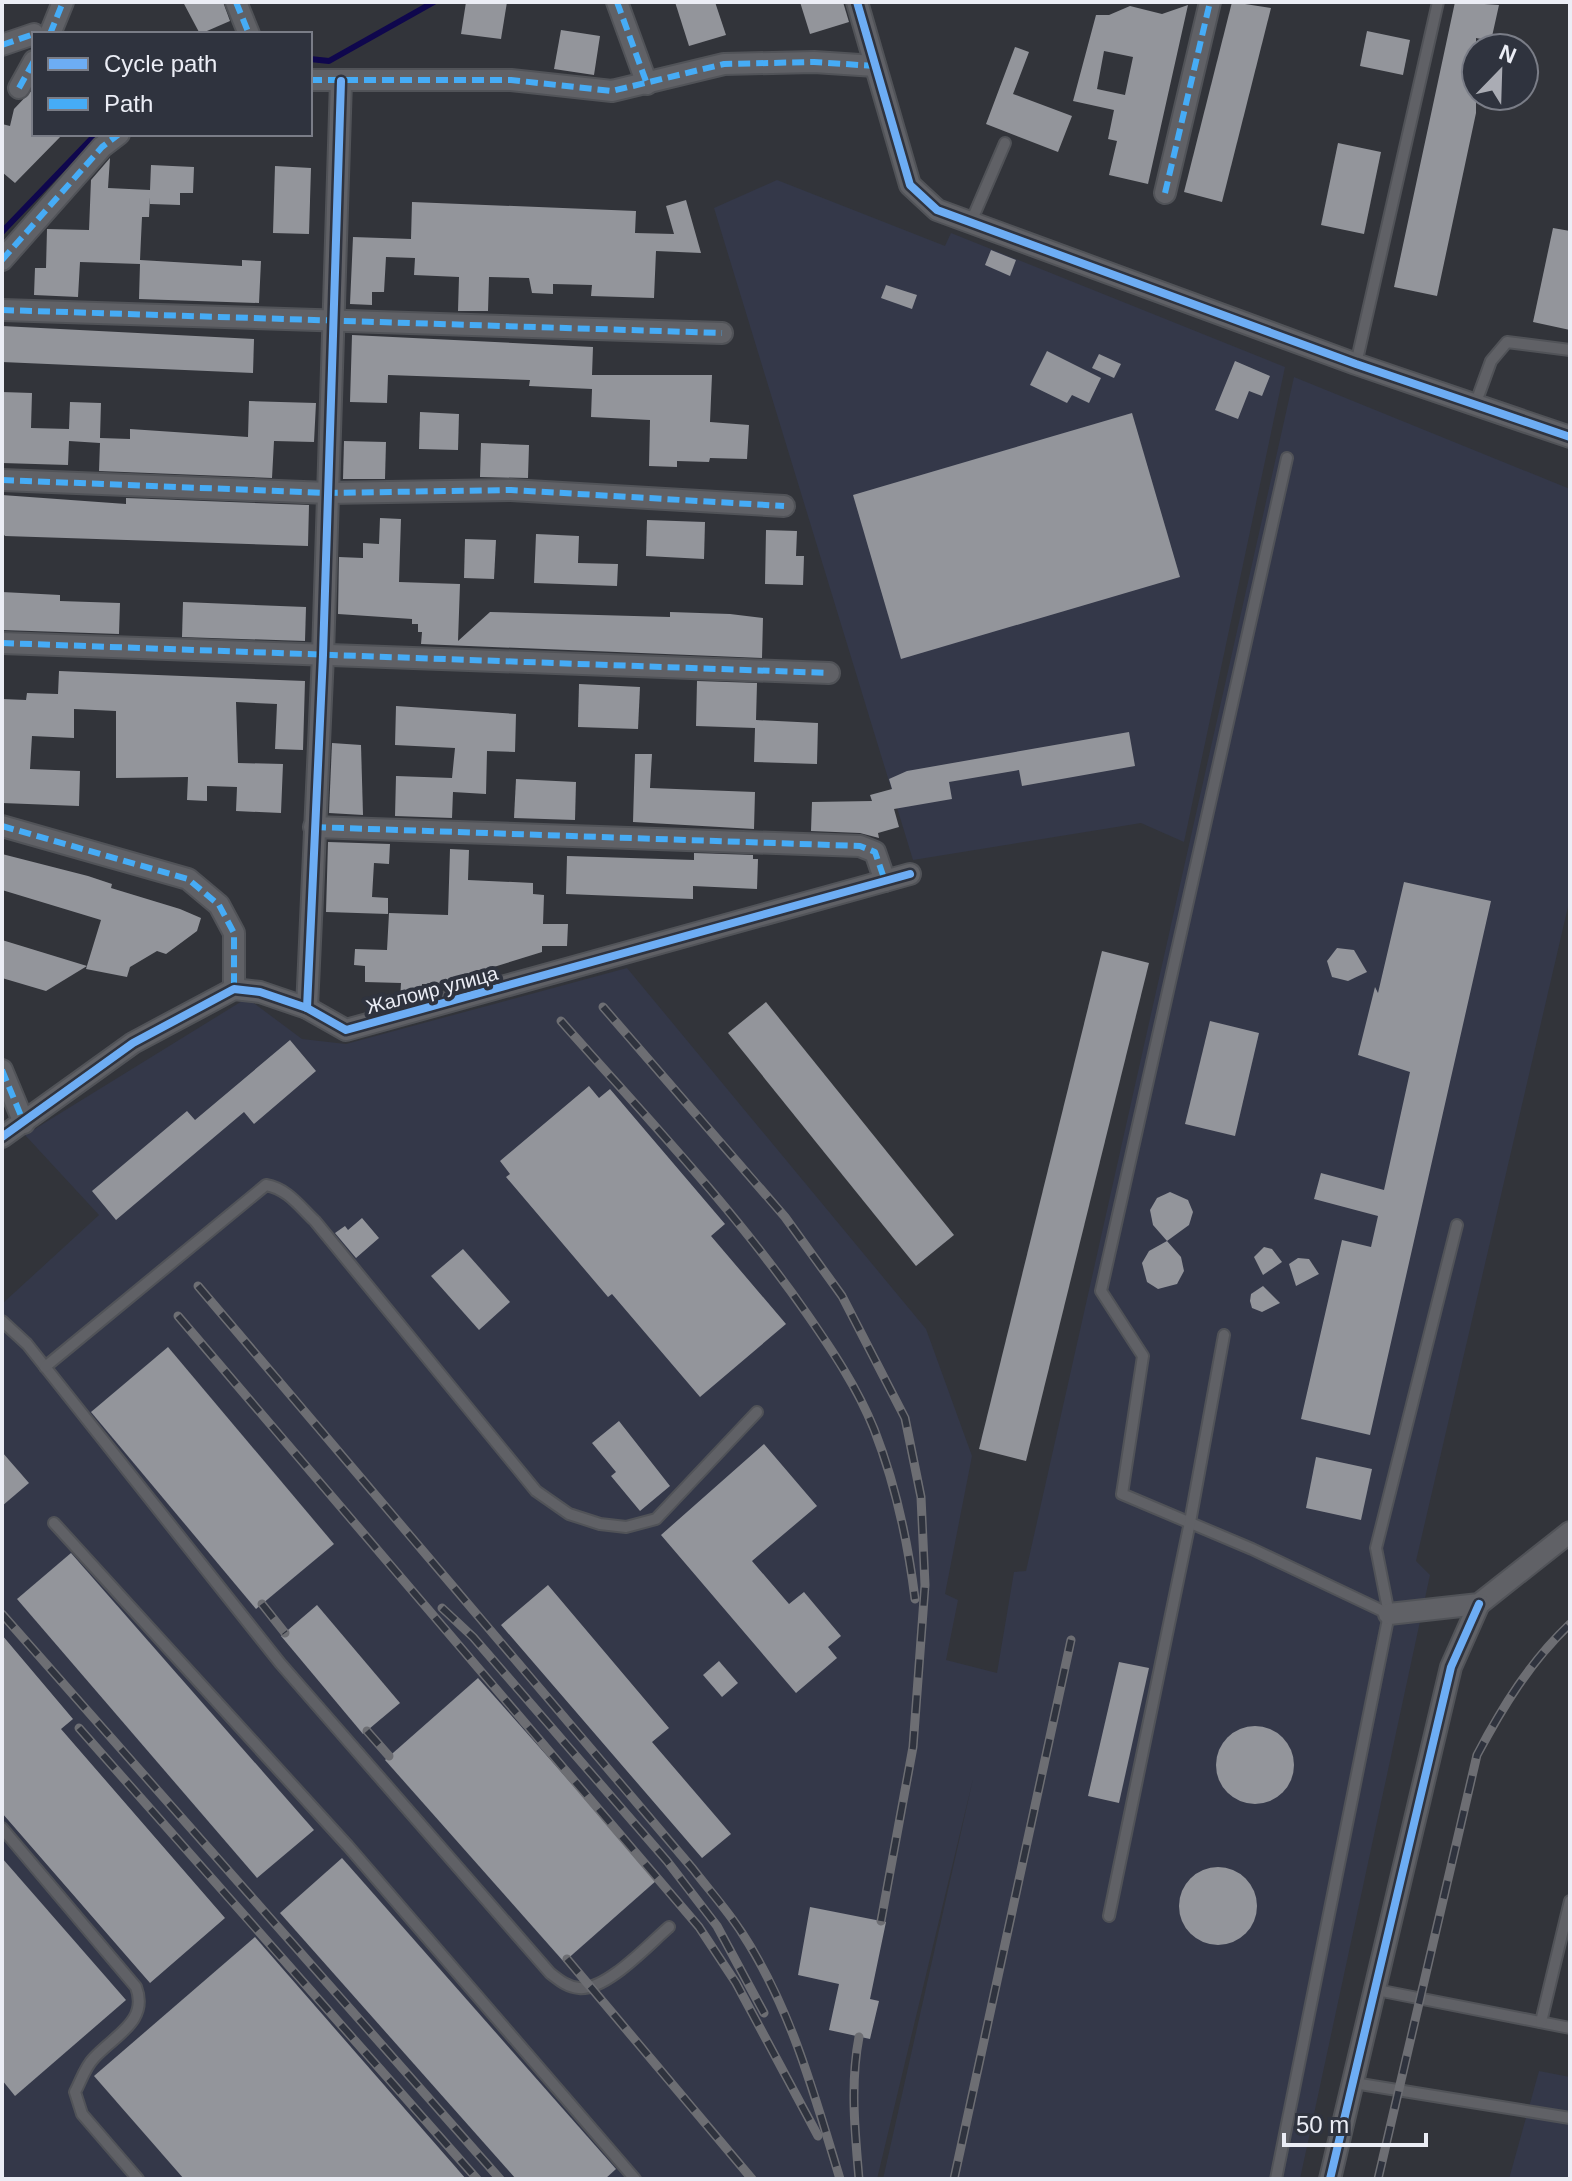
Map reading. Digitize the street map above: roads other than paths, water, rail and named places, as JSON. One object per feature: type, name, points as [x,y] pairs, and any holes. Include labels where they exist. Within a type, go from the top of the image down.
[{"type":"street","points":[[43,32],[63,2]]},
{"type":"street","points":[[236,2],[248,32]]},
{"type":"street","points":[[617,2],[647,84]]},
{"type":"street","points":[[857,2],[910,185],[937,210],[1356,364],[1475,405],[1569,430]]},
{"type":"street","points":[[1165,193],[1210,2]]},
{"type":"street","points":[[2,45],[32,35]]},
{"type":"street","points":[[312,80],[511,80],[612,91],[724,64],[814,62],[875,66]]},
{"type":"street","points":[[19,88],[32,65]]},
{"type":"street","points":[[307,1008],[323,655],[341,81]]},
{"type":"street","points":[[2,260],[102,147],[116,136]]},
{"type":"street","points":[[2,310],[722,333]]},
{"type":"street","points":[[2,480],[328,493],[511,490],[784,506]]},
{"type":"street","points":[[2,643],[829,673]]},
{"type":"street","points":[[2,826],[188,879],[219,905],[234,933],[234,989],[133,1043],[2,1137]]},
{"type":"street","points":[[314,827],[860,846],[875,852],[885,881]]},
{"type":"street","name":"Жалоир улица","points":[[234,989],[260,992],[307,1008],[346,1030],[910,874]]},
{"type":"street","points":[[2,1070],[24,1123]]},
{"type":"street","points":[[1330,2179],[1451,1667],[1479,1604],[1570,1532]]},
{"type":"street","points":[[1389,1614],[1479,1604]]},
{"type":"lane","points":[[1356,364],[1438,2]]},
{"type":"lane","points":[[971,222],[1005,143]]},
{"type":"lane","points":[[1475,405],[1491,361],[1507,342],[1570,350]]},
{"type":"lane","points":[[1287,458],[1101,1291],[1143,1356],[1122,1494],[1389,1614]]},
{"type":"lane","points":[[45,1367],[266,1185],[289,1195],[315,1221],[536,1491],[569,1514],[626,1527],[656,1519],[757,1412]]},
{"type":"lane","points":[[1276,2179],[1389,1614],[1376,1548],[1457,1225]]},
{"type":"lane","points":[[2,1321],[45,1367],[280,1663],[550,1973],[567,1985],[582,1989],[606,1981],[669,1927]]},
{"type":"lane","points":[[1109,1916],[1190,1522],[1224,1335]]},
{"type":"lane","points":[[54,1523],[348,1846],[635,2179]]},
{"type":"lane","points":[[2,1828],[136,1987],[141,2001],[139,2015],[91,2060],[75,2092],[82,2114],[138,2179]]},
{"type":"lane","points":[[1541,2022],[1570,1901]]},
{"type":"lane","points":[[1377,1990],[1570,2028]]},
{"type":"lane","points":[[1354,2083],[1570,2118]]},
{"type":"waterway","points":[[312,59],[329,61],[434,2]]},
{"type":"waterway","points":[[2,232],[94,136]]},
{"type":"railway","points":[[603,1007],[785,1217],[842,1296],[905,1418],[921,1497],[925,1585],[913,1747],[881,1921]]},
{"type":"railway","points":[[561,1021],[750,1237],[844,1369],[874,1429],[888,1470],[904,1534],[915,1599]]},
{"type":"railway","points":[[198,1286],[693,1869],[737,1925],[788,2021],[840,2179]]},
{"type":"railway","points":[[178,1316],[699,1927],[736,1983],[818,2136]]},
{"type":"railway","points":[[262,1604],[285,1633]]},
{"type":"railway","points":[[442,1608],[473,1637],[667,1861],[717,1926],[764,2013]]},
{"type":"railway","points":[[2,1614],[500,2179]]},
{"type":"railway","points":[[1378,2179],[1477,1755],[1518,1685],[1570,1624]]},
{"type":"railway","points":[[954,2179],[1071,1640]]},
{"type":"railway","points":[[79,1728],[477,2179]]},
{"type":"railway","points":[[367,1731],[389,1756]]},
{"type":"railway","points":[[567,1959],[752,2179]]},
{"type":"railway","points":[[859,2037],[854,2090],[859,2179]]}]
